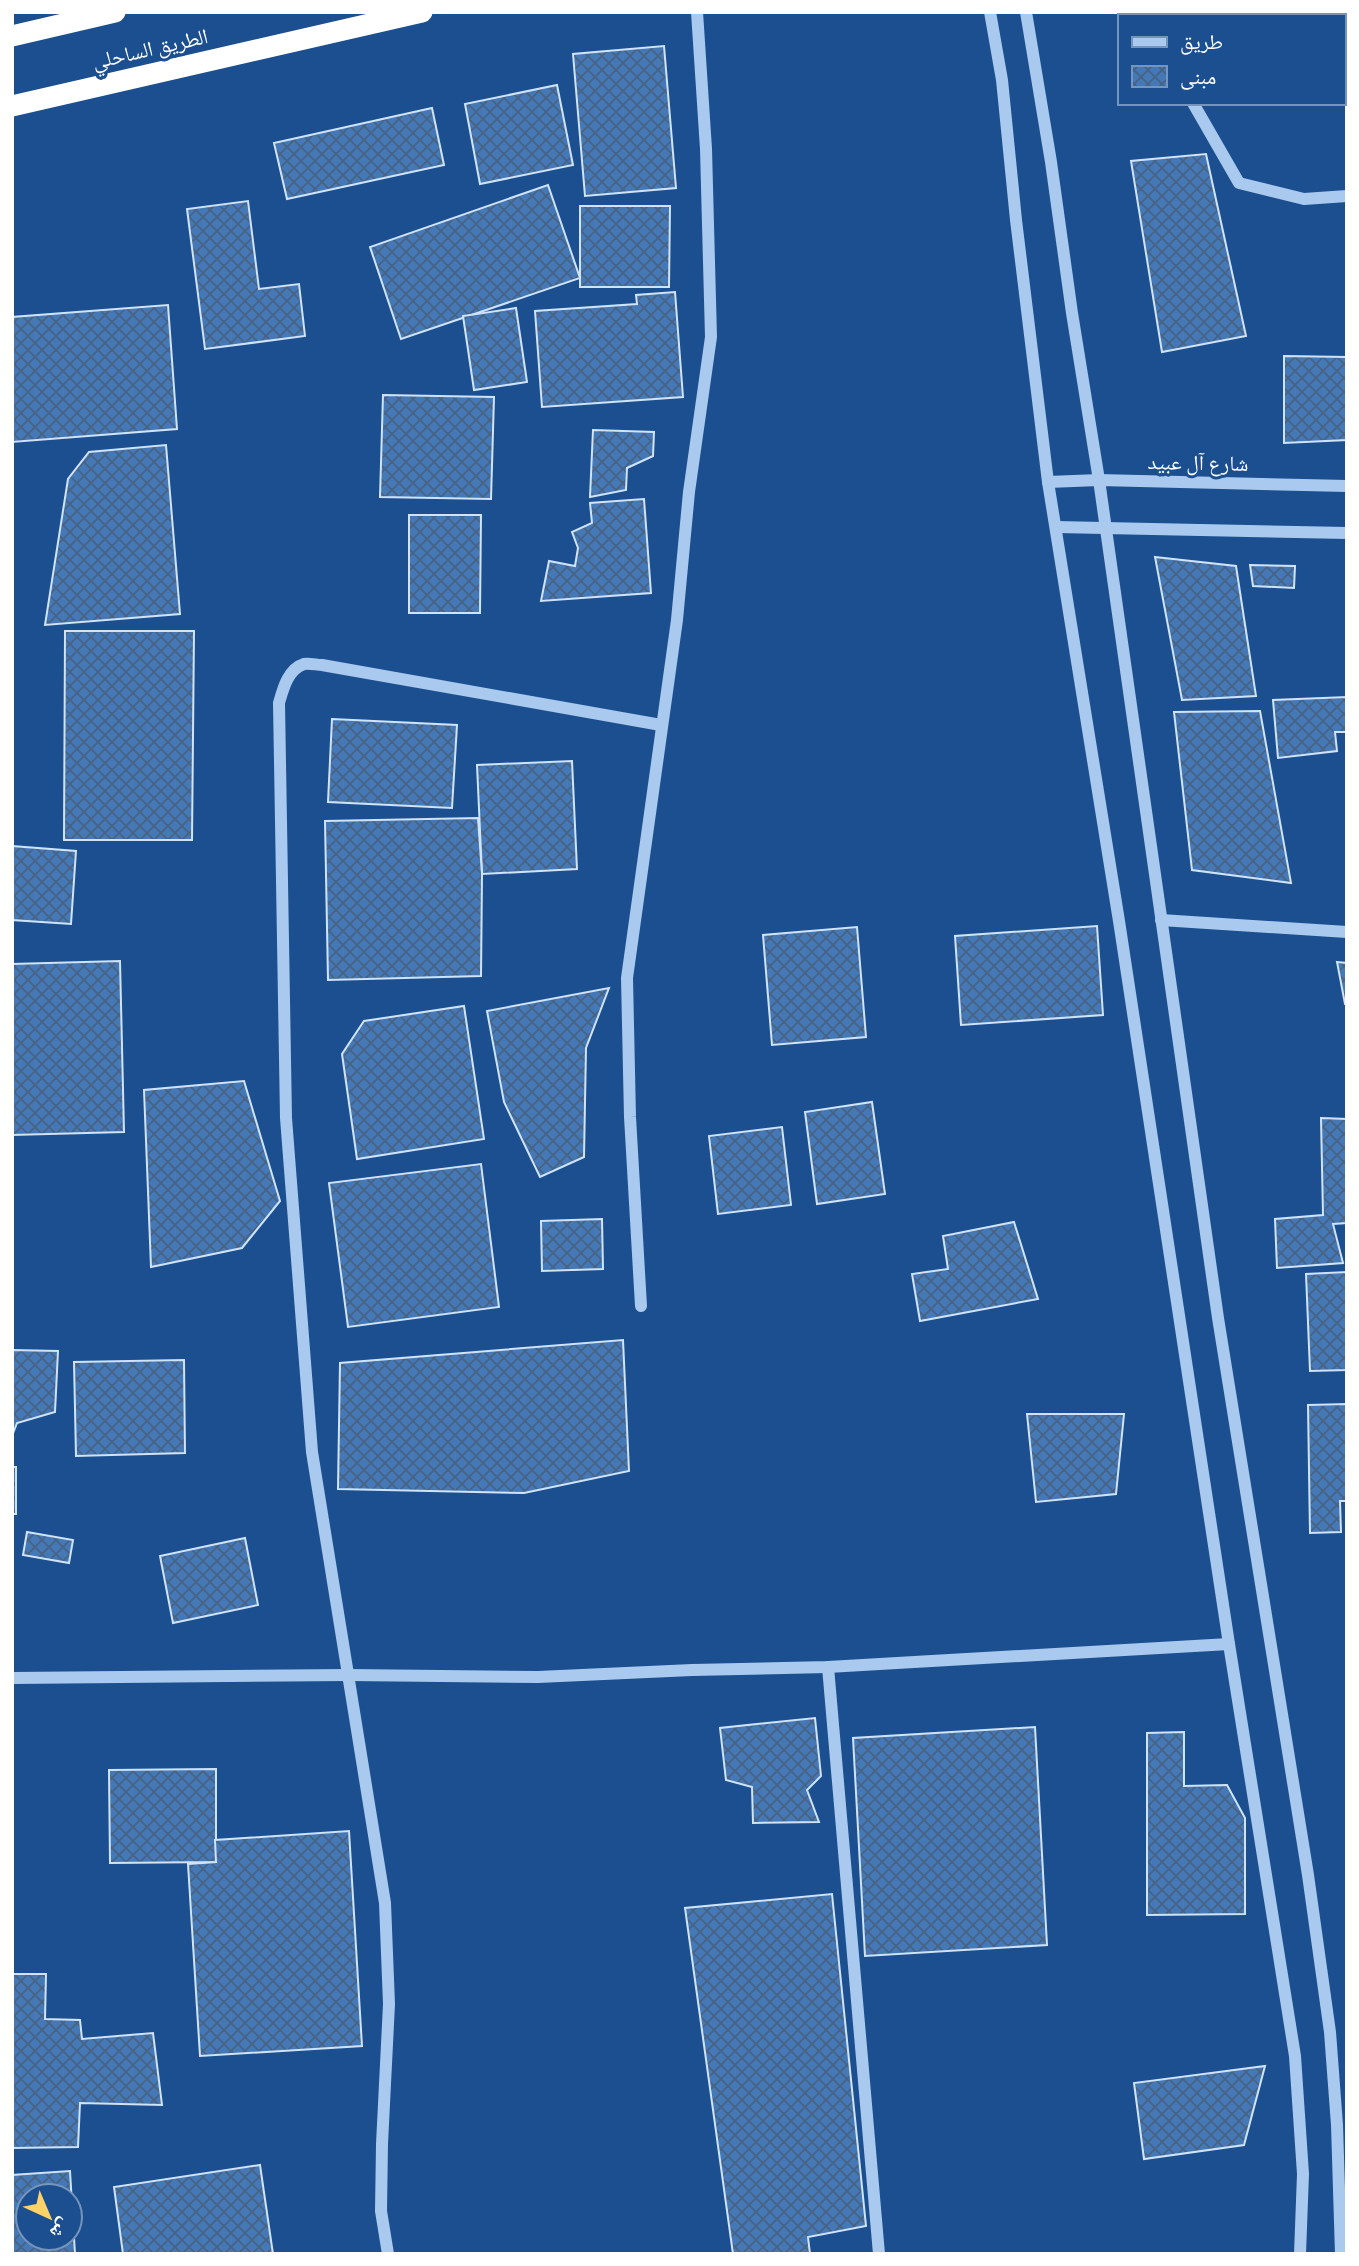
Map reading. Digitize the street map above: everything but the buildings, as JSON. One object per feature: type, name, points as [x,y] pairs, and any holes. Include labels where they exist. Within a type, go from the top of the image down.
[{"type":"highway","name":"الطريق الساحلي","points":[[12,36],[115,12]]},
{"type":"highway","name":"الطريق الساحلي","points":[[12,106],[422,12]]},
{"type":"street","points":[[641,1306],[630,1117],[627,978],[677,620],[689,492],[711,337],[706,149],[697,12]]},
{"type":"street","points":[[990,12],[1002,80],[1048,482],[1295,2056],[1303,2174],[1300,2254]]},
{"type":"street","points":[[1026,12],[1106,527],[1218,1318],[1308,1875],[1330,2032],[1337,2125],[1341,2254]]},
{"type":"street","points":[[1194,105],[1239,183],[1304,199],[1347,196]]},
{"type":"street","name":"شارع آل عبيد","points":[[1048,482],[1099,480],[1347,486]]},
{"type":"street","points":[[1056,527],[1347,533]]},
{"type":"street","points":[[388,2254],[382,2211],[382,2144],[389,2004],[384,1903],[312,1452],[286,1118],[279,703],[292,673],[304,664],[322,665],[661,725]]},
{"type":"street","points":[[1161,920],[1347,932]]},
{"type":"street","points":[[12,1678],[348,1675],[538,1677],[828,1667],[1229,1644]]},
{"type":"street","points":[[828,1667],[879,2254]]}]
